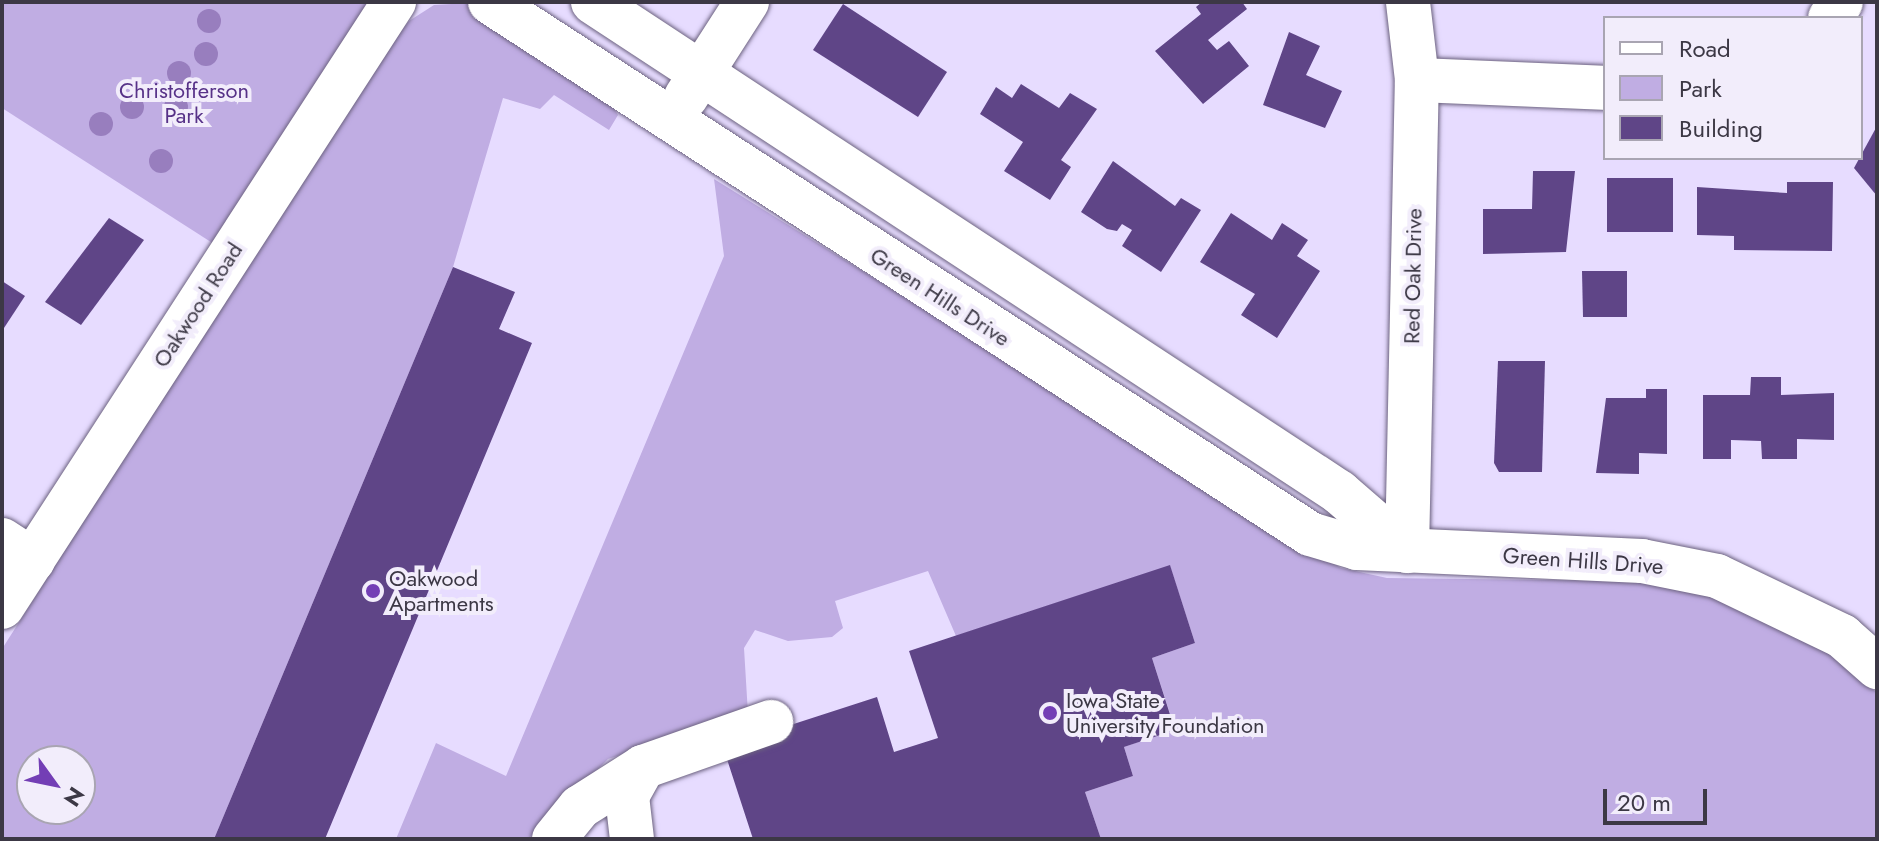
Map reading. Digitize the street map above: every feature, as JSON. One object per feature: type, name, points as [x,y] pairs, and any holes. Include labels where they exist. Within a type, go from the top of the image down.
[{"type":"street","name":"Oakwood Road","points":[[4,601],[18,550],[394,2]]},
{"type":"street","name":"Green Hills Drive","points":[[490,2],[1264,510],[1357,548],[1642,561],[1717,576],[1842,636],[1877,667]]},
{"type":"street","points":[[593,2],[1339,492],[1407,551]]},
{"type":"street","points":[[671,120],[747,2]]},
{"type":"street","name":"Red Oak Drive","points":[[1407,551],[1417,80],[1408,2]]},
{"type":"street","points":[[1417,80],[1603,88]]},
{"type":"street","points":[[1007,340],[1037,293]]},
{"type":"street","points":[[554,839],[580,807],[643,767],[771,722]]},
{"type":"street","points":[[632,839],[627,796],[643,767]]},
{"type":"green space","name":"Christofferson Park","points":[[2,2],[371,2],[214,244],[2,108]]},
{"type":"green space","points":[[469,3],[610,102],[618,115],[609,130],[554,95],[540,109],[503,98],[453,267],[214,839],[2,839],[2,649],[374,64],[409,21],[434,5]]},
{"type":"green space","points":[[714,179],[1341,568],[1387,578],[1636,581],[1709,591],[1767,617],[1836,658],[1877,693],[1877,839],[1101,839],[1085,792],[1133,776],[1124,747],[1175,729],[1152,658],[1195,643],[1170,566],[956,636],[928,571],[835,601],[843,628],[832,637],[788,641],[755,630],[744,648],[748,714],[608,759],[528,839],[396,839],[436,743],[506,776],[724,256]]},
{"type":"building","points":[[1202,2],[1242,2],[1247,9],[1208,40],[1217,50],[1229,41],[1249,66],[1203,104],[1155,51],[1201,14],[1196,7]]},
{"type":"building","points":[[843,4],[947,72],[918,117],[813,50]]},
{"type":"building","points":[[1289,32],[1320,46],[1306,75],[1342,91],[1325,128],[1263,105]]},
{"type":"building","points":[[1021,84],[1059,108],[1070,93],[1097,109],[1061,160],[1071,167],[1050,200],[1004,171],[1023,142],[980,114],[996,87],[1012,98]]},
{"type":"building","points":[[1877,126],[1877,196],[1854,168],[1858,160],[1863,160],[1863,152]]},
{"type":"building","points":[[1113,161],[1175,206],[1181,198],[1201,210],[1161,272],[1122,246],[1132,230],[1122,224],[1117,231],[1107,229],[1081,212]]},
{"type":"building","points":[[1533,171],[1575,171],[1566,252],[1483,254],[1483,209],[1532,209]]},
{"type":"building","points":[[1607,178],[1673,178],[1673,232],[1607,232]]},
{"type":"building","points":[[1787,182],[1833,182],[1832,251],[1734,250],[1734,236],[1697,235],[1697,187],[1787,193]]},
{"type":"building","points":[[1231,213],[1272,240],[1282,223],[1308,240],[1297,256],[1320,271],[1277,338],[1241,315],[1255,294],[1200,262]]},
{"type":"building","points":[[109,218],[144,240],[81,325],[45,302]]},
{"type":"building","name":"Oakwood Apartments","points":[[453,267],[515,292],[499,329],[532,343],[325,839],[214,839]]},
{"type":"building","points":[[1582,271],[1627,271],[1627,317],[1583,317]]},
{"type":"building","points":[[2,281],[25,296],[2,331]]},
{"type":"building","points":[[1498,361],[1545,361],[1542,472],[1499,472],[1494,463]]},
{"type":"building","points":[[1751,377],[1781,377],[1781,395],[1834,393],[1834,440],[1797,439],[1797,459],[1762,459],[1761,441],[1731,440],[1731,459],[1703,459],[1703,395],[1750,395]]},
{"type":"building","points":[[1646,389],[1667,389],[1667,454],[1639,453],[1639,474],[1596,473],[1606,398],[1646,398]]},
{"type":"building","name":"Iowa State University Foundation","points":[[1170,565],[1195,643],[1152,658],[1175,730],[1124,747],[1133,776],[1085,792],[1101,839],[753,839],[723,747],[877,697],[894,752],[938,738],[909,651]]},
{"type":"place","name":"Oakwood Apartments","points":[[373,591]]},
{"type":"place","name":"Iowa State University Foundation","points":[[1050,713]]}]
